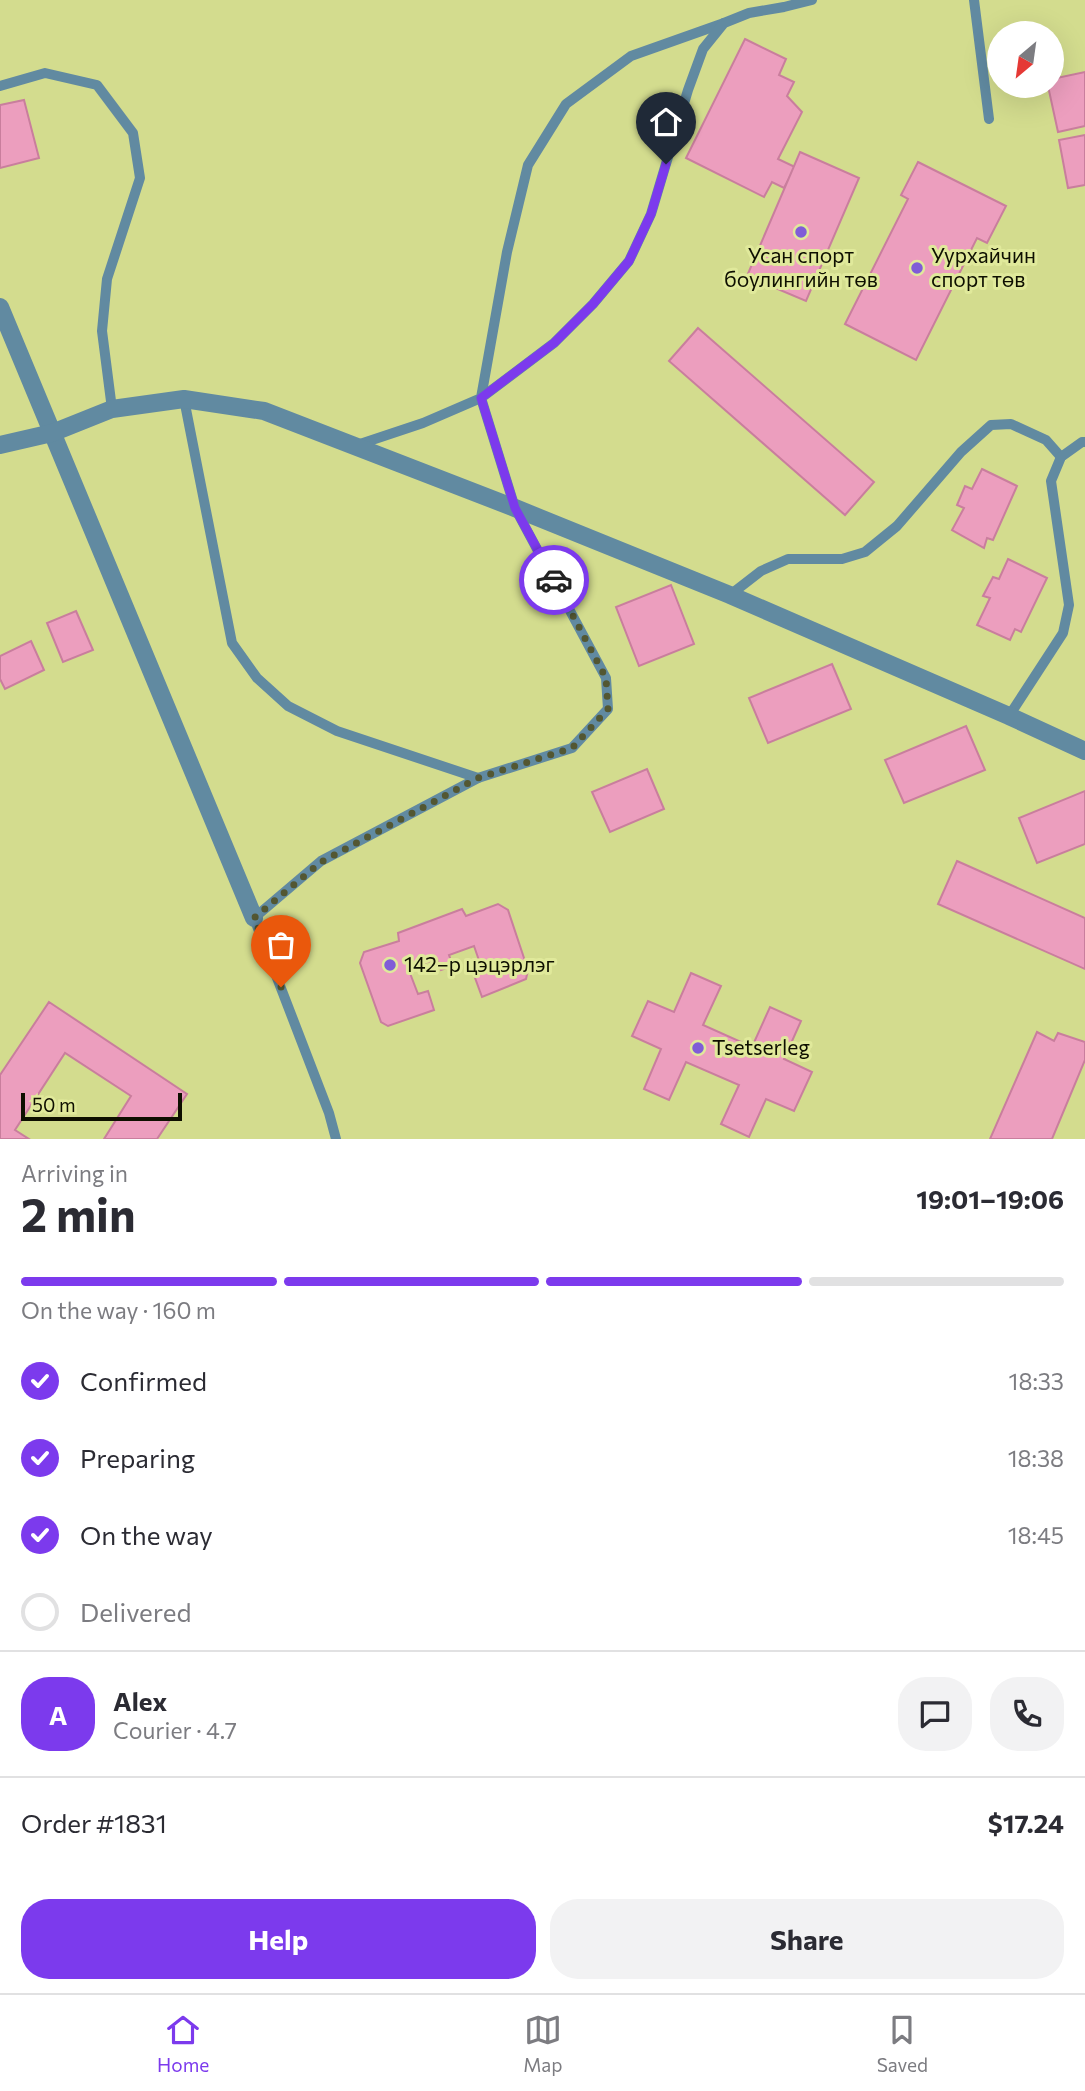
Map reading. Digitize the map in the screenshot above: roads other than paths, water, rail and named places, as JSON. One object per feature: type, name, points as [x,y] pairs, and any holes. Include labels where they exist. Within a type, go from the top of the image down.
[{"type":"street","points":[[0,307],[254,918]]},
{"type":"street","points":[[0,445],[52,433],[112,409],[184,399],[264,411],[730,594],[1085,751]]},
{"type":"lane","points":[[336,1139],[329,1113],[254,918],[321,862],[478,778],[572,748],[608,709],[606,678],[515,508],[481,398],[507,252],[528,165],[566,104],[631,57],[748,13],[812,0]]},
{"type":"lane","points":[[974,0],[989,119]]},
{"type":"lane","points":[[354,446],[423,423],[481,398],[554,343],[593,304],[629,261],[651,214],[688,90],[704,49],[724,23]]},
{"type":"lane","points":[[0,86],[45,73],[97,85],[133,133],[140,178],[107,279],[102,331],[112,409]]},
{"type":"lane","points":[[184,399],[232,643],[257,678],[288,706],[337,731],[478,778]]},
{"type":"lane","points":[[730,594],[761,571],[788,559],[842,559],[865,552],[897,526],[961,452],[991,425],[1011,424],[1046,440],[1062,457]]},
{"type":"lane","points":[[1009,716],[1063,633],[1068,616],[1069,605],[1051,481],[1062,457],[1085,442]]},
{"type":"place","name":"Усан спорт боулингийн төв","points":[[801,232]]},
{"type":"place","name":"Уурхайчин спорт төв","points":[[917,268]]},
{"type":"place","name":"142−р цэцэрлэг","points":[[390,965]]},
{"type":"place","name":"Tsetserleg","points":[[698,1048]]}]
